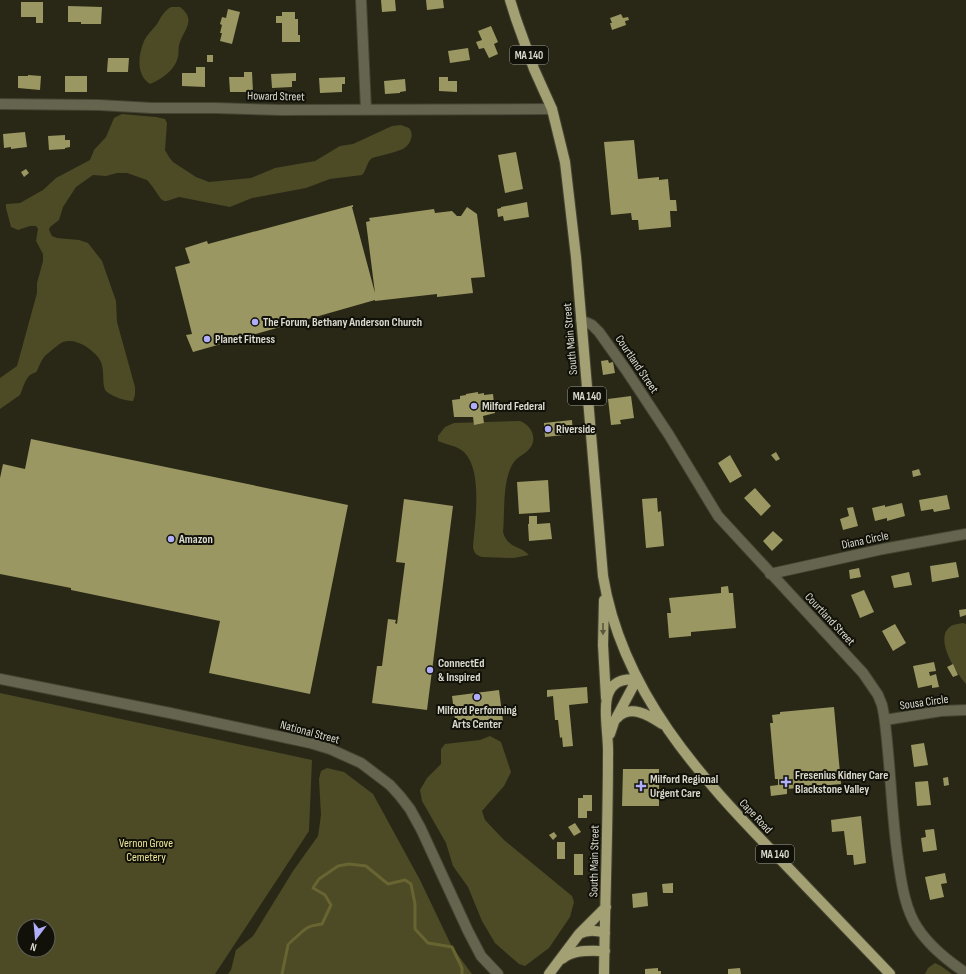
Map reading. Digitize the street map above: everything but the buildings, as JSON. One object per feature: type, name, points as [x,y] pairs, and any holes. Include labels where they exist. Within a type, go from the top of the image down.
[{"type":"main road","name":"South Main Street","points":[[510,0],[534,69],[552,109],[559,133],[566,170],[574,230],[599,541],[605,590],[617,632],[637,679]]},
{"type":"main road","points":[[605,590],[603,631],[606,706]]},
{"type":"main road","name":"South Main Street","points":[[604,974],[608,748],[606,706],[609,692],[615,684],[622,680],[637,679]]},
{"type":"main road","name":"South Main Street","points":[[608,748],[610,734],[616,719],[637,679]]},
{"type":"main road","name":"Cape Road","points":[[637,679],[651,704],[682,750],[728,804],[890,974]]},
{"type":"main road","points":[[616,719],[623,712],[637,712],[654,718],[667,729]]},
{"type":"main road","points":[[549,974],[585,926],[606,907]]},
{"type":"main road","points":[[577,937],[582,932],[589,930],[596,930],[605,933]]},
{"type":"main road","points":[[560,960],[566,955],[576,952],[605,951]]},
{"type":"street","points":[[361,0],[366,109]]},
{"type":"street","name":"Howard Street","points":[[0,104],[99,105],[152,108],[552,109]]},
{"type":"street","name":"Courtland Street","points":[[581,320],[592,325],[599,332],[626,370],[669,435],[714,512],[863,673],[881,700],[885,720],[894,828],[900,872],[907,904],[915,923],[924,937],[944,957],[966,973]]},
{"type":"street","name":"Diana Circle","points":[[770,574],[883,549],[966,534]]},
{"type":"street","name":"National Street","points":[[0,679],[310,743],[330,749],[361,763],[390,785],[410,809],[481,956],[498,974]]},
{"type":"street","name":"Sousa Circle","points":[[885,720],[941,711],[966,710]]},
{"type":"green space","points":[[171,7],[180,7],[185,12],[188,16],[188,25],[179,45],[178,57],[174,66],[159,80],[150,84],[145,80],[140,70],[140,52],[148,34],[166,10]]},
{"type":"green space","points":[[122,114],[165,119],[167,123],[165,150],[169,157],[173,162],[196,177],[209,182],[251,178],[275,168],[315,161],[340,146],[353,144],[392,126],[401,125],[409,128],[412,136],[410,142],[403,149],[372,158],[362,175],[330,179],[306,188],[252,198],[230,207],[179,197],[164,201],[147,180],[127,173],[117,173],[106,176],[93,175],[76,187],[63,207],[59,220],[50,227],[49,230],[52,236],[57,238],[79,240],[88,243],[102,261],[116,301],[117,322],[135,387],[133,401],[113,396],[107,392],[104,386],[101,361],[98,357],[91,350],[82,345],[73,341],[68,341],[61,343],[44,357],[37,371],[28,378],[20,395],[0,409],[0,378],[17,366],[37,293],[37,283],[43,261],[43,254],[36,241],[38,229],[36,226],[30,226],[18,230],[11,227],[6,204],[20,203],[43,190],[56,178],[90,160],[94,150],[106,137],[114,118]]},
{"type":"green space","points":[[520,421],[526,424],[532,432],[533,442],[530,448],[514,462],[510,469],[506,486],[503,532],[511,544],[529,555],[514,558],[482,557],[476,554],[473,547],[476,511],[476,484],[474,471],[470,460],[464,452],[455,446],[438,441],[438,436],[445,427],[454,423]]},
{"type":"green space","points":[[963,623],[966,624],[966,684],[952,664],[945,646],[944,638],[946,631],[951,626]]},
{"type":"green space","name":"Vernon Grove Cemetery","points":[[0,693],[312,760],[309,831],[215,974],[0,974]]},
{"type":"green space","points":[[490,736],[501,742],[511,772],[504,786],[482,811],[485,820],[504,840],[572,896],[574,902],[570,917],[549,948],[525,966],[519,964],[495,943],[482,921],[468,887],[453,866],[446,843],[422,801],[420,790],[427,778],[441,764],[441,749],[445,744],[480,740]]},
{"type":"green space","points":[[327,768],[344,772],[373,794],[420,880],[452,947],[472,974],[228,974],[231,970],[236,950],[253,936],[293,871],[318,836],[321,815],[319,779],[321,771]]},
{"type":"green space","points":[[935,963],[952,974],[925,974],[928,968]]},
{"type":"waterway","points":[[282,974],[288,945],[307,928],[322,924],[331,905],[325,895],[313,888],[319,879],[338,866],[349,864],[366,866],[388,884],[405,880],[411,884],[415,904],[415,929],[428,943],[452,947],[462,968],[462,974]]},
{"type":"place","name":"The Forum, Bethany Anderson Church","points":[[255,322]]},
{"type":"place","name":"Planet Fitness","points":[[207,339]]},
{"type":"place","name":"Milford Federal","points":[[474,406]]},
{"type":"place","name":"Riverside","points":[[548,429]]},
{"type":"place","name":"Amazon","points":[[171,539]]},
{"type":"place","name":"ConnectEd & Inspired","points":[[430,670]]},
{"type":"place","name":"Milford Performing Arts Center","points":[[477,697]]},
{"type":"place","name":"Fresenius Kidney Care Blackstone Valley","points":[[786,782]]},
{"type":"place","name":"Milford Regional Urgent Care","points":[[641,786]]}]
